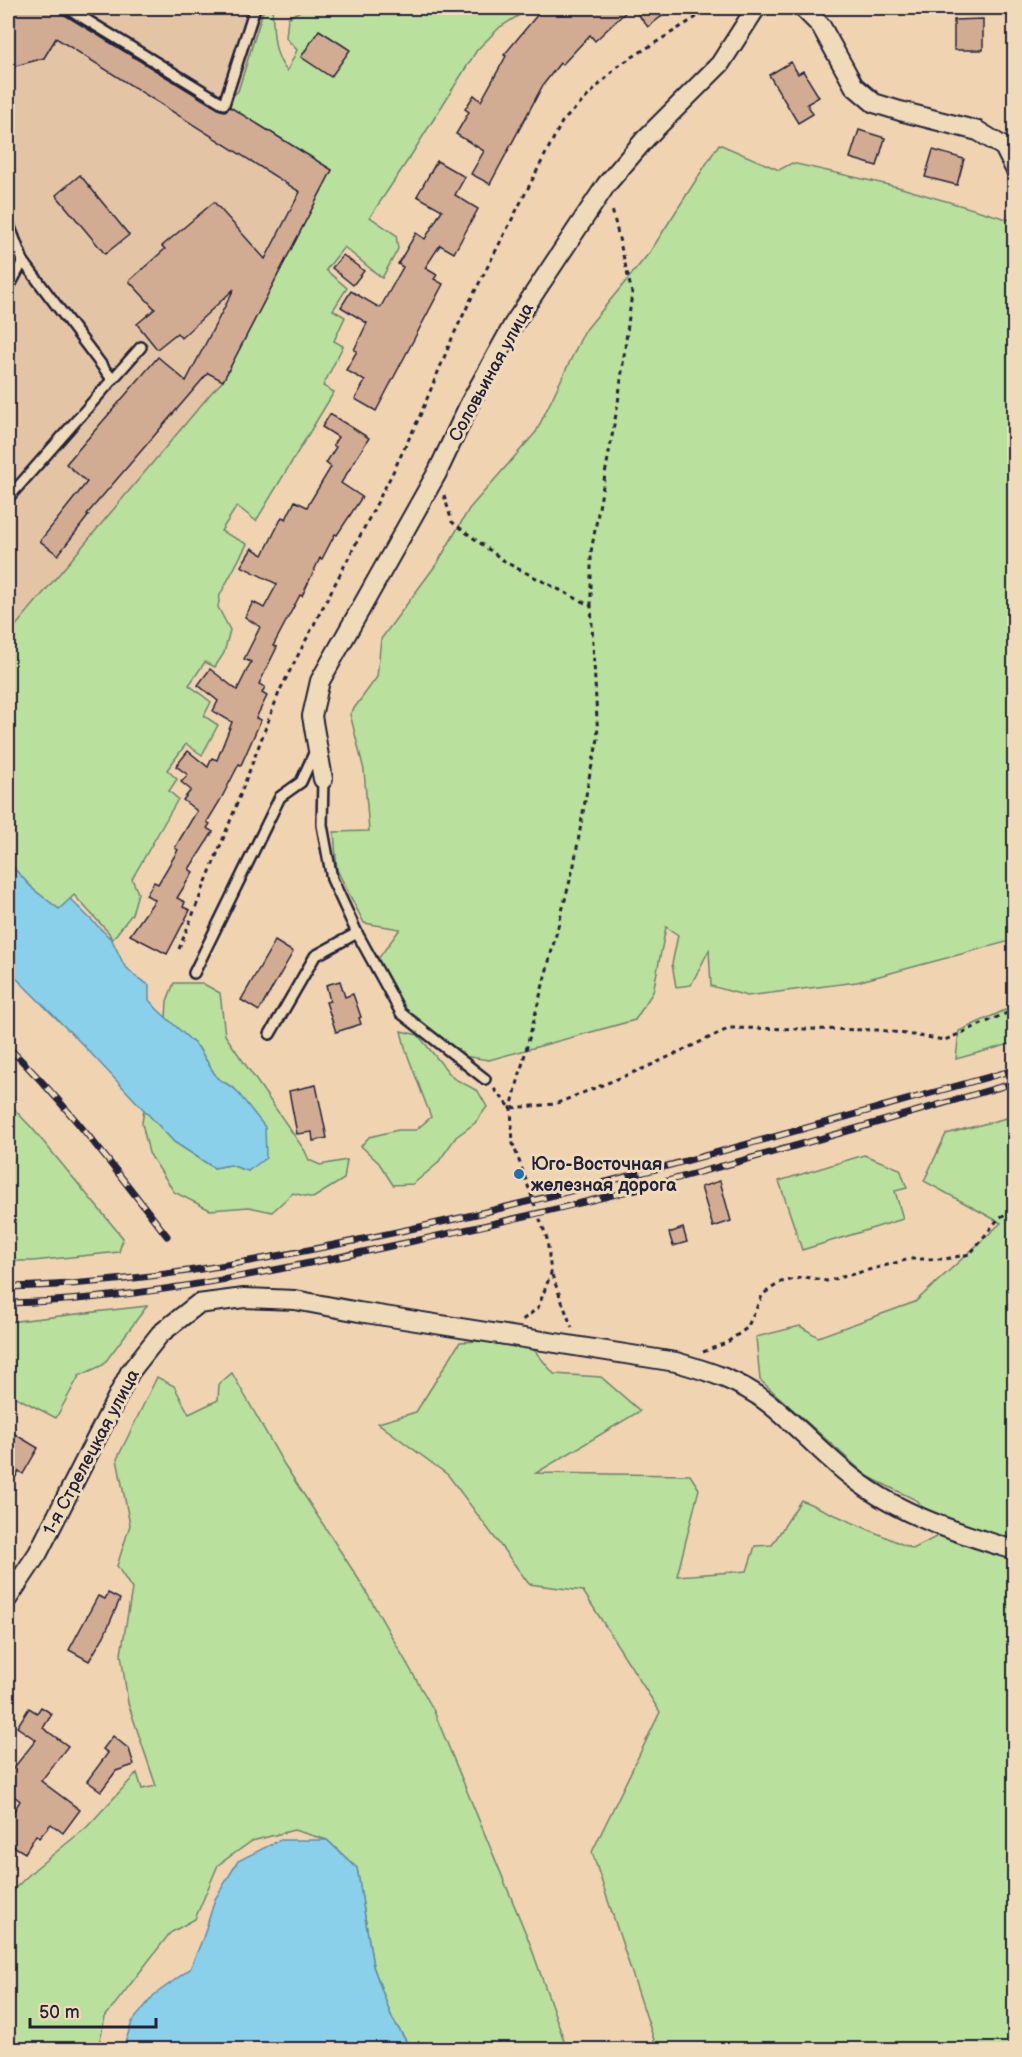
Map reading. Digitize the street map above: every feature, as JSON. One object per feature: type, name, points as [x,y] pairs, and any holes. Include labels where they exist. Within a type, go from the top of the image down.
[{"type":"street","name":"Соловьиная улица","points":[[323,779],[312,716],[320,681],[437,473],[470,403],[513,325],[606,185],[646,138],[720,64],[756,8]]},
{"type":"street","points":[[803,8],[821,26],[854,86],[874,103],[978,131],[1004,147],[1014,167]]},
{"type":"street","name":"1-я Стрелецкая улица","points":[[8,1598],[38,1553],[130,1372],[160,1334],[198,1304],[244,1299],[295,1300],[503,1335]]},
{"type":"street","points":[[503,1335],[676,1362],[712,1372],[741,1385],[766,1401],[854,1479],[900,1508],[934,1523],[1014,1550]]},
{"type":"lane","points":[[67,8],[224,104],[255,8]]},
{"type":"lane","points":[[8,222],[24,261],[112,380]]},
{"type":"lane","points":[[8,289],[24,261]]},
{"type":"lane","points":[[9,497],[141,347]]},
{"type":"lane","points":[[194,973],[280,797],[301,782],[318,744]]},
{"type":"lane","points":[[323,779],[322,825],[332,879],[357,933],[401,1013],[485,1079]]},
{"type":"lane","points":[[270,1034],[315,956],[357,933]]},
{"type":"path","points":[[179,949],[280,690],[391,476],[419,418],[453,336],[562,122],[618,66],[711,8]]},
{"type":"path","points":[[579,1346],[551,1274],[547,1239],[513,1144],[511,1108],[574,865],[598,739],[591,606],[591,552],[618,402],[632,293],[606,185]]},
{"type":"path","points":[[437,473],[452,522],[507,563],[591,606]]},
{"type":"path","points":[[511,1108],[555,1104],[647,1067],[729,1028],[880,1030],[945,1040],[1014,1010]]},
{"type":"path","points":[[485,1079],[511,1108]]},
{"type":"path","points":[[676,1362],[726,1343],[747,1328],[763,1294],[781,1282],[805,1277],[827,1281],[910,1259],[945,1259],[970,1254],[999,1218],[1014,1209]]},
{"type":"path","points":[[503,1335],[538,1308],[551,1274]]},
{"type":"shaded area","points":[[8,8],[264,8],[238,91],[225,104],[332,170],[223,381],[8,635]]},
{"type":"green space","points":[[264,8],[272,8],[276,49],[287,71],[297,50],[286,38],[288,18],[305,8],[531,8],[500,27],[477,50],[370,217],[396,235],[398,249],[382,278],[344,247],[326,270],[347,288],[333,310],[345,317],[334,341],[343,346],[323,386],[334,392],[256,521],[237,506],[221,531],[247,544],[220,595],[218,607],[230,630],[224,653],[215,667],[205,662],[189,685],[211,702],[204,716],[218,725],[202,755],[186,744],[167,770],[177,779],[169,791],[178,799],[132,879],[138,893],[132,914],[112,940],[109,933],[74,895],[60,910],[34,890],[8,862],[8,635],[223,381],[332,170],[224,104],[238,91]]},
{"type":"green space","points":[[719,144],[779,170],[792,163],[898,187],[1014,221],[1014,940],[857,982],[747,996],[711,986],[709,950],[691,985],[676,987],[672,964],[678,935],[666,927],[653,992],[635,1020],[489,1060],[463,1056],[408,1013],[393,991],[378,959],[400,929],[364,923],[337,870],[334,832],[369,831],[364,770],[350,714],[377,677],[381,639],[438,562],[469,509],[536,432],[584,332],[650,252]]},
{"type":"green space","points":[[174,983],[202,983],[220,993],[225,1035],[309,1160],[320,1165],[347,1160],[344,1179],[313,1198],[293,1193],[272,1212],[249,1207],[210,1210],[174,1192],[149,1153],[142,1123],[144,1109],[174,1142],[214,1168],[230,1165],[248,1171],[235,1089],[217,1078],[198,1047],[166,1019],[167,1001]]},
{"type":"green space","points":[[1014,1006],[1014,1043],[956,1059],[959,1031]]},
{"type":"green space","points":[[401,1031],[418,1035],[453,1078],[478,1091],[487,1107],[475,1123],[456,1137],[437,1164],[413,1184],[393,1185],[379,1163],[361,1146],[369,1137],[398,1130],[416,1130],[431,1117],[406,1051]]},
{"type":"green space","points":[[8,1103],[32,1128],[123,1238],[119,1252],[33,1261],[8,1261]]},
{"type":"green space","points":[[1014,1116],[1014,2049],[657,2049],[592,1852],[660,1712],[583,1591],[529,1584],[448,1475],[378,1423],[416,1412],[460,1342],[525,1339],[554,1374],[601,1377],[640,1411],[536,1473],[690,1475],[699,1489],[677,1576],[747,1571],[755,1546],[772,1545],[801,1500],[913,1549],[938,1536],[918,1501],[867,1476],[760,1380],[756,1337],[800,1326],[818,1337],[915,1302],[1001,1223],[924,1181],[946,1134]]},
{"type":"green space","points":[[864,1155],[900,1169],[907,1188],[895,1191],[903,1219],[802,1250],[779,1181]]},
{"type":"green space","points":[[147,1306],[103,1365],[79,1376],[56,1418],[8,1393],[8,1322]]},
{"type":"green space","points":[[232,1373],[284,1464],[361,1583],[433,1709],[529,1941],[567,2049],[411,2049],[392,2018],[373,1966],[357,1868],[327,1840],[294,1830],[252,1841],[218,1865],[195,1919],[170,1933],[105,2017],[98,2049],[8,2050],[8,1895],[35,1869],[87,1827],[137,1773],[142,1789],[156,1786],[128,1703],[121,1654],[132,1589],[117,1566],[130,1525],[117,1459],[157,1377],[174,1386],[189,1414],[218,1400],[219,1384]]},
{"type":"water","points":[[8,862],[34,890],[59,909],[70,899],[112,940],[124,965],[136,977],[149,985],[149,1000],[198,1047],[217,1078],[235,1089],[265,1127],[266,1158],[248,1171],[230,1165],[214,1168],[174,1142],[84,1046],[8,970]]},
{"type":"water","points":[[280,1840],[327,1840],[357,1868],[373,1966],[392,2018],[411,2049],[123,2049],[132,2022],[154,1995],[190,1969],[203,1938],[215,1899],[238,1861]]},
{"type":"building","points":[[8,8],[60,8],[63,14],[220,110],[225,111],[230,107],[332,170],[223,381],[208,373],[87,514],[89,515],[58,555],[40,541],[87,482],[66,464],[158,357],[186,381],[234,289],[181,338],[177,333],[157,349],[137,324],[155,309],[129,281],[165,249],[162,246],[214,202],[265,259],[300,192],[56,38],[44,58],[8,68]]},
{"type":"building","points":[[543,8],[630,8],[595,41],[590,35],[562,65],[560,63],[543,85],[490,184],[471,174],[484,151],[456,134],[469,112],[465,109],[474,95],[481,101],[506,56],[504,55]]},
{"type":"building","points":[[633,8],[658,8],[663,15],[648,27]]},
{"type":"building","points":[[983,19],[983,50],[954,50],[954,20]]},
{"type":"building","points":[[319,30],[350,50],[331,77],[301,57]]},
{"type":"building","points":[[791,62],[798,74],[803,71],[819,97],[807,104],[813,114],[798,123],[769,75]]},
{"type":"building","points":[[859,130],[885,138],[877,166],[850,158]]},
{"type":"building","points":[[933,150],[964,159],[957,185],[925,177]]},
{"type":"building","points":[[437,161],[465,177],[455,195],[478,209],[454,253],[440,245],[425,268],[437,275],[434,279],[443,284],[376,411],[355,399],[365,381],[346,370],[357,351],[354,350],[367,323],[341,307],[351,291],[380,308],[403,267],[398,264],[416,233],[425,239],[442,210],[417,196]]},
{"type":"building","points":[[80,175],[129,235],[105,254],[56,195]]},
{"type":"building","points":[[343,255],[364,271],[353,285],[332,268]]},
{"type":"building","points":[[330,414],[369,438],[341,483],[362,497],[337,535],[335,534],[322,559],[320,558],[302,596],[300,595],[273,646],[277,647],[259,684],[265,687],[262,693],[267,696],[256,718],[261,720],[241,765],[239,764],[207,822],[210,824],[207,828],[213,832],[189,869],[193,872],[177,898],[185,902],[183,907],[190,910],[167,954],[130,935],[155,900],[146,895],[154,882],[158,884],[178,850],[175,848],[197,811],[183,800],[191,790],[181,782],[188,775],[176,766],[188,751],[208,767],[212,758],[217,760],[232,722],[213,711],[218,701],[198,685],[210,669],[237,690],[251,662],[244,659],[260,627],[245,617],[253,602],[264,608],[277,584],[241,566],[252,548],[263,555],[282,517],[286,519],[295,501],[307,507],[331,467],[326,463],[336,447],[333,445],[338,437],[322,427]]},
{"type":"building","points":[[275,941],[293,952],[259,1011],[241,1000]]},
{"type":"building","points":[[340,981],[345,997],[353,994],[361,1017],[359,1018],[361,1024],[336,1032],[326,1002],[330,1001],[326,985]]},
{"type":"building","points":[[316,1085],[327,1138],[313,1141],[312,1132],[297,1134],[289,1091]]},
{"type":"building","points":[[720,1181],[731,1221],[713,1227],[701,1187]]},
{"type":"building","points":[[683,1228],[687,1242],[673,1246],[669,1233]]},
{"type":"building","points":[[8,1430],[38,1448],[23,1474],[19,1471],[8,1490]]},
{"type":"building","points":[[108,1593],[120,1599],[104,1636],[89,1661],[69,1650],[98,1596],[105,1599]]},
{"type":"building","points":[[41,1707],[52,1714],[43,1728],[68,1746],[41,1781],[80,1810],[63,1833],[51,1824],[39,1838],[36,1835],[25,1853],[8,1843],[8,1821],[20,1801],[8,1791],[8,1775],[36,1740],[17,1727],[29,1708],[37,1713]]},
{"type":"building","points":[[113,1736],[129,1749],[134,1765],[116,1771],[101,1791],[87,1781],[108,1753],[103,1749]]},
{"type":"railway","points":[[8,1047],[51,1091],[167,1236]]},
{"type":"railway","points":[[8,1287],[153,1276],[249,1261],[392,1233],[627,1177],[1014,1070]]},
{"type":"railway","points":[[8,1303],[101,1297],[193,1285],[458,1231],[660,1183],[1014,1083]]},
{"type":"place","name":"Юго-Восточная железная дорога","points":[[519,1174]]}]
